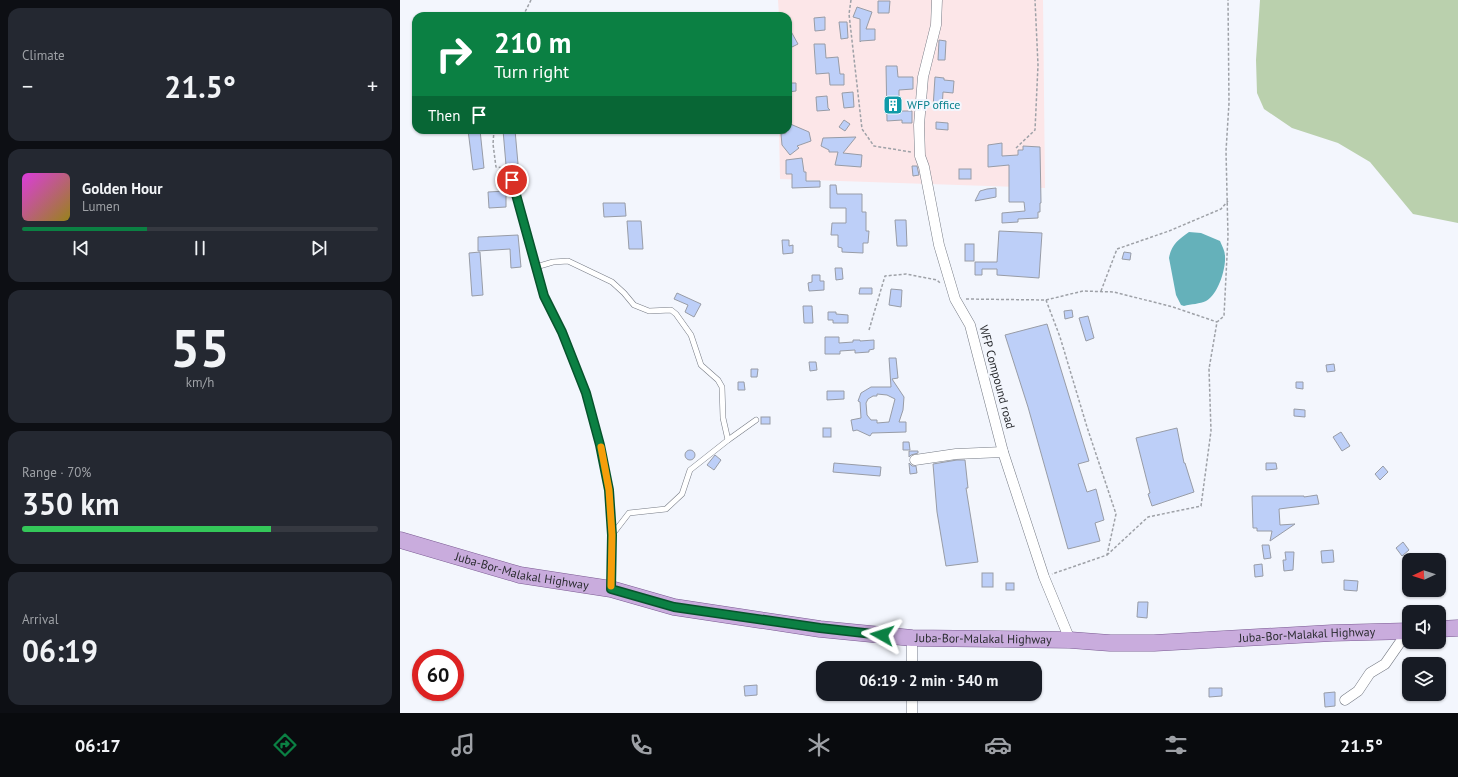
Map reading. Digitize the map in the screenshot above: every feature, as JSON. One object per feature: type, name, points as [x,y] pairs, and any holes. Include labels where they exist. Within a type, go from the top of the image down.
[{"type":"main road","name":"Juba-Bor-Malakal Highway","points":[[400,540],[520,575],[611,589],[674,607],[820,628],[912,638],[1070,640],[1110,643],[1154,643],[1332,633],[1402,631]]},
{"type":"main road","points":[[1446,629],[1458,628]]},
{"type":"street","name":"WFP Compound road","points":[[937,0],[936,25],[923,77],[918,125],[920,156],[924,168],[939,245],[955,299],[970,325],[1003,452],[1044,577],[1070,640]]},
{"type":"street","points":[[915,460],[956,454],[1003,452]]},
{"type":"street","points":[[912,638],[912,661]]},
{"type":"street","points":[[1345,700],[1358,691],[1370,674],[1385,664],[1402,641]]},
{"type":"street","points":[[912,701],[912,713]]},
{"type":"lane","points":[[509,170],[544,296],[562,332],[586,393],[600,445],[609,490],[612,535],[611,589]]},
{"type":"lane","points":[[536,267],[553,262],[568,261],[612,282],[634,305],[649,311],[671,310],[676,314],[691,335],[701,365],[718,380],[722,387],[723,418],[728,440]]},
{"type":"lane","points":[[612,535],[629,513],[666,509],[682,494],[690,470],[756,420]]},
{"type":"path","points":[[525,12],[531,0]]},
{"type":"path","points":[[851,0],[849,14],[862,129],[874,146],[909,152],[920,156]]},
{"type":"path","points":[[1016,148],[1035,130],[1038,66],[1035,0]]},
{"type":"path","points":[[1044,577],[1107,555],[1148,517],[1201,506],[1211,431],[1209,369],[1216,322],[1224,316],[1228,236],[1226,151],[1229,103],[1228,0]]},
{"type":"path","points":[[494,134],[493,144],[496,167],[509,170]]},
{"type":"path","points":[[1102,291],[1118,249],[1169,231],[1221,209],[1228,201]]},
{"type":"path","points":[[869,330],[885,276],[906,274],[937,280],[942,285]]},
{"type":"path","points":[[955,299],[1046,300],[1083,291],[1114,292],[1158,303],[1216,322]]},
{"type":"path","points":[[1046,300],[1060,337],[1116,514],[1107,555]]},
{"type":"shaded area","points":[[778,0],[1043,0],[1045,188],[780,179],[779,134],[792,134],[792,12],[779,12]]},
{"type":"green space","points":[[1260,0],[1458,0],[1458,223],[1413,214],[1370,162],[1338,143],[1292,128],[1264,109],[1257,93],[1256,60]]},
{"type":"water","points":[[1189,232],[1201,233],[1220,241],[1225,256],[1225,261],[1223,274],[1218,288],[1210,298],[1204,302],[1184,306],[1181,305],[1176,295],[1169,258],[1174,246]]},
{"type":"building","points":[[878,1],[890,1],[889,13],[878,13]]},
{"type":"building","points":[[857,7],[872,12],[866,29],[875,29],[875,40],[860,42],[860,19],[853,17]]},
{"type":"building","points":[[825,17],[825,30],[815,31],[814,18]]},
{"type":"building","points":[[839,22],[847,22],[848,38],[841,39]]},
{"type":"building","points":[[792,33],[798,44],[792,47]]},
{"type":"building","points":[[939,40],[946,41],[945,60],[938,60]]},
{"type":"building","points":[[814,44],[825,44],[826,58],[838,57],[840,74],[844,74],[844,85],[830,85],[829,73],[816,74]]},
{"type":"building","name":"WFP office","points":[[886,66],[897,66],[898,77],[913,77],[913,89],[899,90],[899,111],[912,111],[912,123],[902,123],[902,120],[887,121]]},
{"type":"building","points":[[935,77],[954,81],[953,93],[943,92],[942,109],[933,108]]},
{"type":"building","points":[[792,83],[796,83],[796,91],[792,92]]},
{"type":"building","points":[[853,92],[854,107],[844,108],[842,93]]},
{"type":"building","points":[[827,96],[828,108],[830,110],[817,111],[816,97]]},
{"type":"building","points":[[844,120],[850,124],[845,131],[839,127]]},
{"type":"building","points":[[936,122],[948,123],[948,130],[936,129]]},
{"type":"building","points":[[792,125],[809,132],[811,141],[797,146],[799,148],[790,155],[782,145],[781,134],[792,134]]},
{"type":"building","points":[[468,134],[480,134],[484,168],[473,170]]},
{"type":"building","points":[[503,134],[515,134],[518,164],[506,165]]},
{"type":"building","points":[[856,137],[843,153],[862,155],[861,167],[835,165],[838,152],[829,152],[829,150],[821,146],[823,138]]},
{"type":"building","points":[[1002,143],[1002,156],[1018,155],[1018,150],[1023,150],[1023,146],[1040,147],[1041,203],[1038,218],[1018,219],[1018,222],[1002,223],[1002,213],[1025,211],[1024,202],[1009,202],[1009,165],[988,167],[988,145]]},
{"type":"building","points":[[802,158],[804,172],[806,172],[806,181],[820,181],[820,187],[792,188],[792,174],[786,174],[786,160]]},
{"type":"building","points":[[912,166],[917,166],[919,175],[913,176]]},
{"type":"building","points":[[959,169],[971,169],[971,179],[959,179]]},
{"type":"building","points":[[830,185],[836,185],[837,194],[862,194],[862,212],[866,212],[866,231],[869,231],[868,243],[863,243],[863,253],[842,252],[842,248],[838,247],[838,235],[831,235],[832,223],[846,223],[846,208],[830,208]]},
{"type":"building","points":[[996,188],[996,197],[975,201],[980,191]]},
{"type":"building","points":[[506,191],[506,207],[489,208],[488,192]]},
{"type":"building","points":[[603,203],[625,203],[626,216],[604,217]]},
{"type":"building","points":[[895,220],[906,220],[907,246],[897,246]]},
{"type":"building","points":[[627,221],[641,221],[643,249],[629,249]]},
{"type":"building","points":[[999,231],[1042,233],[1039,278],[997,275],[997,269],[982,269],[982,275],[975,275],[975,262],[997,262]]},
{"type":"building","points":[[518,235],[521,267],[511,268],[510,249],[478,251],[478,237]]},
{"type":"building","points":[[782,240],[789,240],[789,246],[793,245],[793,253],[783,254]]},
{"type":"building","points":[[965,244],[974,244],[974,261],[965,261]]},
{"type":"building","points":[[480,252],[483,295],[472,296],[469,253]]},
{"type":"building","points":[[1124,252],[1131,253],[1130,260],[1122,259]]},
{"type":"building","points":[[835,268],[842,268],[843,279],[836,280]]},
{"type":"building","points":[[812,275],[820,275],[820,281],[824,281],[824,290],[809,291],[808,283],[812,282]]},
{"type":"building","points":[[860,288],[872,288],[872,294],[859,294]]},
{"type":"building","points":[[891,289],[902,290],[901,307],[889,305]]},
{"type":"building","points":[[677,293],[701,304],[694,317],[685,312],[688,305],[674,299]]},
{"type":"building","points":[[803,306],[812,306],[813,323],[804,323]]},
{"type":"building","points":[[1072,310],[1073,317],[1065,319],[1064,311]]},
{"type":"building","points":[[828,312],[848,315],[848,323],[833,323],[833,320],[828,320]]},
{"type":"building","points":[[1088,316],[1094,338],[1086,341],[1079,318]]},
{"type":"building","points":[[1047,324],[1089,461],[1078,464],[1087,492],[1096,489],[1104,520],[1095,523],[1100,541],[1068,549],[1028,407],[1005,335]]},
{"type":"building","points":[[825,337],[839,337],[839,343],[853,342],[853,340],[874,340],[874,349],[869,350],[869,352],[855,353],[855,350],[840,351],[840,354],[825,354]]},
{"type":"building","points":[[889,358],[896,358],[898,378],[892,379],[904,397],[903,410],[899,422],[906,422],[906,432],[872,433],[870,436],[857,430],[853,431],[851,420],[861,418],[860,402],[858,401],[861,393],[871,387],[891,387]],"holes":[[[877,394],[887,395],[895,399],[889,422],[877,423],[877,420],[871,420],[867,415],[866,403],[868,399],[873,396],[877,396]]]},
{"type":"building","points":[[809,362],[816,362],[817,370],[810,371]]},
{"type":"building","points":[[1334,364],[1335,371],[1327,372],[1326,365]]},
{"type":"building","points":[[751,369],[758,369],[757,377],[751,377]]},
{"type":"building","points":[[738,382],[744,382],[745,390],[738,390]]},
{"type":"building","points":[[1296,382],[1303,382],[1303,389],[1296,388]]},
{"type":"building","points":[[827,391],[844,391],[844,399],[827,400]]},
{"type":"building","points":[[1294,409],[1305,410],[1305,417],[1294,416]]},
{"type":"building","points":[[761,417],[770,417],[770,424],[761,424]]},
{"type":"building","points":[[823,428],[831,428],[831,437],[823,437]]},
{"type":"building","points":[[1177,428],[1184,463],[1194,492],[1152,506],[1136,438]]},
{"type":"building","points":[[1341,432],[1350,446],[1342,451],[1333,437]]},
{"type":"building","points":[[903,442],[909,442],[910,450],[903,450]]},
{"type":"building","points":[[688,450],[692,450],[695,455],[692,460],[688,460],[685,457],[685,453]]},
{"type":"building","points":[[909,451],[918,451],[918,453],[909,457]]},
{"type":"building","points":[[715,455],[721,460],[714,470],[707,465]]},
{"type":"building","points":[[965,460],[968,488],[966,488],[978,562],[946,566],[937,512],[933,464]]},
{"type":"building","points":[[834,463],[881,467],[880,476],[833,472]]},
{"type":"building","points":[[909,463],[912,466],[916,466],[917,473],[910,474]]},
{"type":"building","points":[[1266,463],[1276,463],[1277,469],[1266,470]]},
{"type":"building","points":[[1383,466],[1388,472],[1380,480],[1375,474]]},
{"type":"building","points":[[1317,495],[1319,504],[1279,509],[1280,525],[1295,524],[1270,541],[1272,531],[1257,531],[1257,528],[1253,528],[1252,496],[1304,497]]},
{"type":"building","points":[[1403,542],[1409,550],[1406,553],[1402,553],[1402,556],[1396,548]]},
{"type":"building","points":[[1262,545],[1269,545],[1271,558],[1264,559]]},
{"type":"building","points":[[1333,550],[1334,562],[1322,563],[1321,551]]},
{"type":"building","points":[[1285,552],[1294,552],[1293,570],[1284,571],[1283,560],[1286,560]]},
{"type":"building","points":[[1262,564],[1263,576],[1255,577],[1254,565]]},
{"type":"building","points":[[982,573],[993,573],[993,587],[982,587]]},
{"type":"building","points":[[1344,580],[1358,581],[1357,591],[1344,590]]},
{"type":"building","points":[[1006,583],[1014,583],[1014,590],[1006,590]]},
{"type":"building","points":[[1138,602],[1148,602],[1147,618],[1137,617]]},
{"type":"building","points":[[757,685],[757,695],[745,696],[744,686]]},
{"type":"building","points":[[1209,688],[1222,688],[1222,696],[1209,697]]},
{"type":"building","points":[[1335,692],[1335,706],[1325,707],[1324,693]]},
{"type":"slow traffic","points":[[601,447],[609,490],[612,535],[611,586]]},
{"type":"place","name":"WFP office","points":[[893,105]]},
{"type":"route","points":[[512,180],[544,296],[562,332],[586,393],[600,445],[609,490],[612,535],[611,589],[674,607],[820,628],[882,635]]}]
